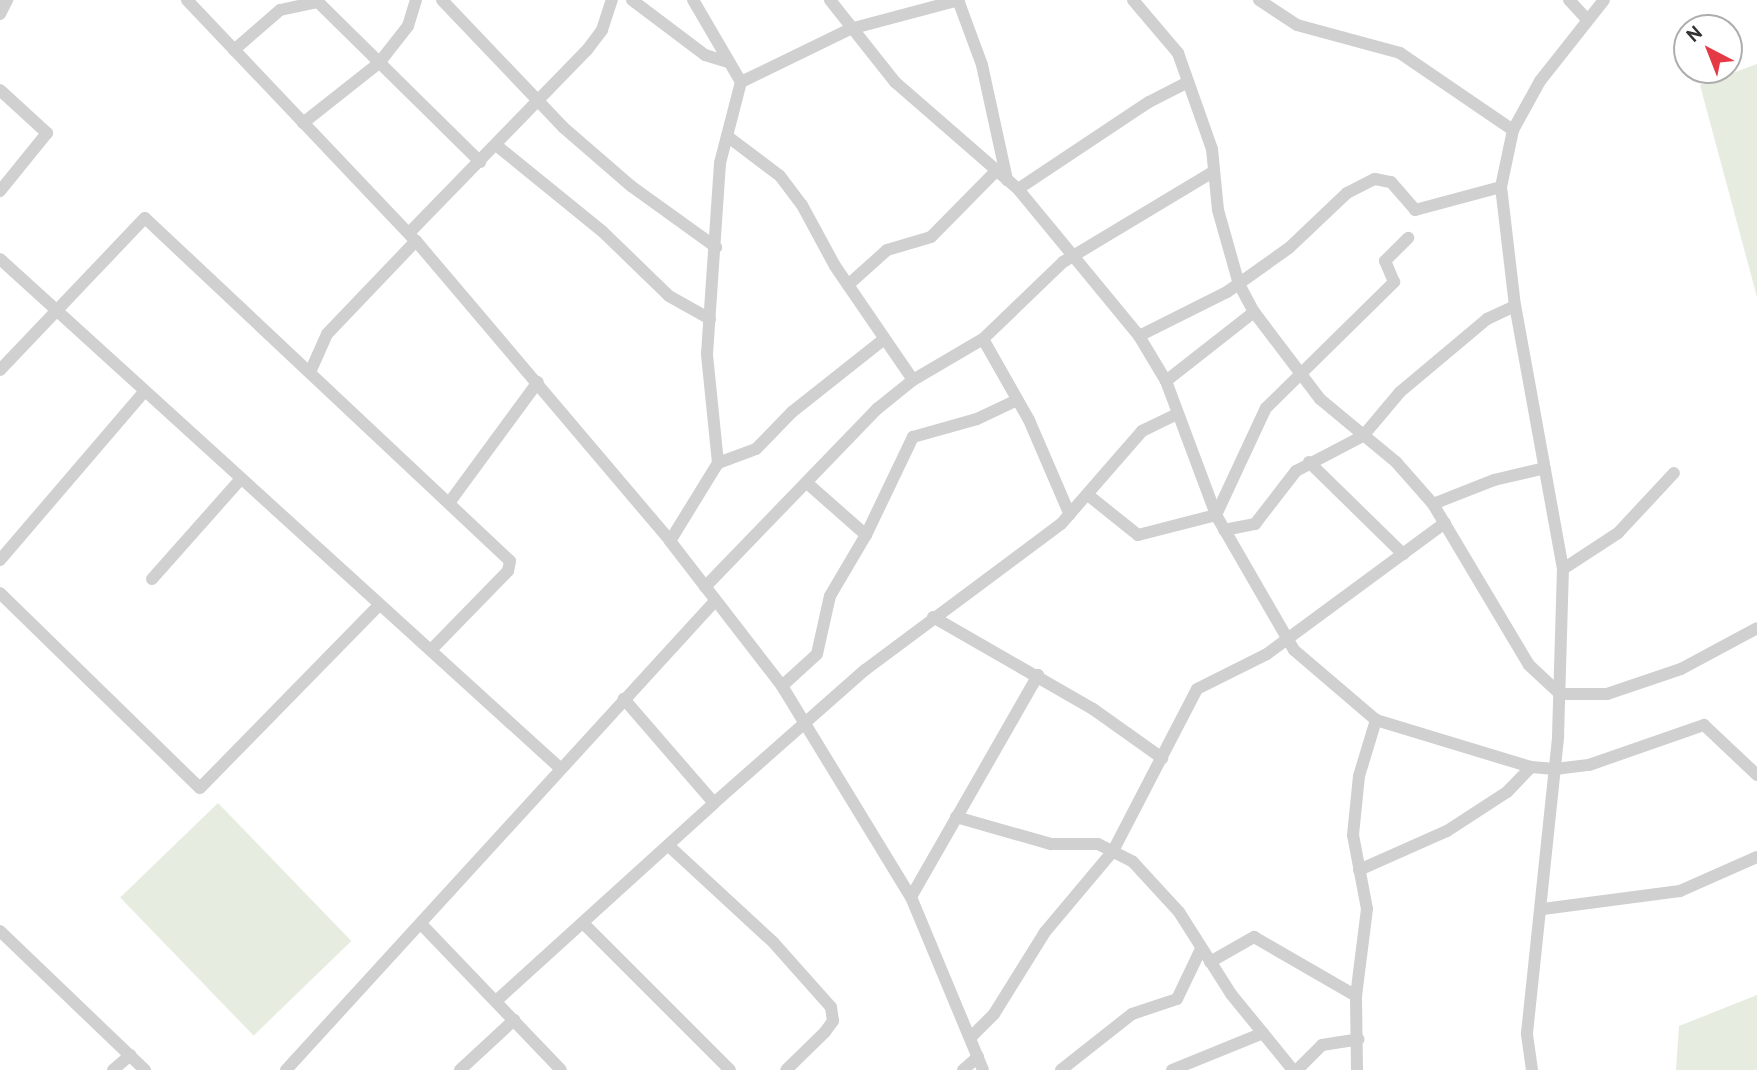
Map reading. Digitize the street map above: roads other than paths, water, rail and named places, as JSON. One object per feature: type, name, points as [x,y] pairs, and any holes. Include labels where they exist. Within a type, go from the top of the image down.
[{"type":"street","points":[[0,14],[7,0]]},
{"type":"street","points":[[187,0],[412,237],[538,382],[670,541],[782,686],[807,721],[911,897],[983,1070]]},
{"type":"street","points":[[303,123],[379,63],[408,26],[416,0]]},
{"type":"street","points":[[442,0],[534,101],[631,186],[716,247]]},
{"type":"street","points":[[311,370],[327,334],[534,101],[587,50],[602,30],[612,0]]},
{"type":"street","points":[[631,0],[705,55],[728,62]]},
{"type":"street","points":[[670,541],[718,463],[707,354],[720,163],[741,82],[693,0]]},
{"type":"street","points":[[830,0],[850,29],[895,82],[1018,189],[1139,336],[1166,382],[1175,415],[1216,515],[1288,639],[1303,659],[1376,720],[1531,767],[1555,769],[1590,765],[1704,726],[1757,775]]},
{"type":"street","points":[[741,82],[850,29],[958,0],[985,76],[1007,180]]},
{"type":"street","points":[[1133,0],[1178,53],[1186,83],[1212,149],[1217,210],[1239,284],[1254,312],[1299,375],[1433,504],[1500,624],[1529,665],[1560,694],[1582,697],[1642,684],[1757,628]]},
{"type":"street","points":[[1259,0],[1297,25],[1400,53],[1513,130]]},
{"type":"street","points":[[1569,0],[1586,18]]},
{"type":"street","points":[[1531,1070],[1527,1033],[1543,909],[1555,769],[1563,569],[1515,306],[1502,187],[1513,130],[1540,81],[1586,18],[1604,0]]},
{"type":"street","points":[[234,50],[280,10],[318,2],[480,162]]},
{"type":"street","points":[[1018,189],[1149,102],[1186,83]]},
{"type":"street","points":[[0,90],[47,134],[0,191]]},
{"type":"street","points":[[727,136],[780,176],[823,236],[848,285],[912,380]]},
{"type":"street","points":[[496,145],[602,231],[669,296],[710,319]]},
{"type":"street","points":[[848,285],[887,250],[932,237],[996,171]]},
{"type":"street","points":[[705,587],[912,380],[983,339],[1044,276],[1073,255],[1213,172]]},
{"type":"street","points":[[1139,336],[1200,310],[1289,248],[1347,193],[1375,179],[1391,181],[1415,210],[1502,187]]},
{"type":"street","points":[[0,370],[55,308],[143,217],[311,370],[511,566],[431,650]]},
{"type":"street","points":[[1216,515],[1253,430],[1299,375],[1394,282],[1385,261],[1408,238]]},
{"type":"street","points":[[0,259],[378,606],[431,650],[561,769]]},
{"type":"street","points":[[1224,530],[1255,524],[1309,461],[1363,436],[1419,376],[1487,318],[1515,306]]},
{"type":"street","points":[[1166,382],[1254,312]]},
{"type":"street","points":[[983,339],[1017,400],[1070,515]]},
{"type":"street","points":[[718,463],[756,449],[792,412],[883,340]]},
{"type":"street","points":[[449,503],[538,382]]},
{"type":"street","points":[[0,560],[144,392]]},
{"type":"street","points":[[782,686],[817,654],[830,596],[866,534],[913,437],[977,419],[1017,400]]},
{"type":"street","points":[[496,1001],[585,925],[714,803],[807,721],[933,617],[1070,515],[1142,431],[1175,415]]},
{"type":"street","points":[[1309,461],[1403,554]]},
{"type":"street","points":[[1433,504],[1494,480],[1545,468]]},
{"type":"street","points":[[1563,569],[1618,533],[1674,472]]},
{"type":"street","points":[[152,579],[240,480]]},
{"type":"street","points":[[807,483],[866,534]]},
{"type":"street","points":[[1088,495],[1138,536],[1216,515]]},
{"type":"street","points":[[970,1038],[994,1014],[1045,932],[1113,851],[1197,689],[1288,639],[1445,523]]},
{"type":"street","points":[[0,593],[200,788],[378,606]]},
{"type":"street","points":[[286,1070],[423,926],[561,769],[715,601]]},
{"type":"street","points":[[933,617],[1038,675],[1162,758]]},
{"type":"street","points":[[911,897],[1038,675]]},
{"type":"street","points":[[624,699],[714,803]]},
{"type":"street","points":[[1357,1070],[1359,1039],[1356,996],[1367,909],[1353,835],[1359,776],[1376,720]]},
{"type":"street","points":[[1359,870],[1447,831],[1507,792],[1531,767]]},
{"type":"street","points":[[956,817],[1051,844],[1087,843],[1113,851],[1150,876],[1263,1033],[1295,1070],[1331,1040],[1359,1039]]},
{"type":"street","points":[[670,847],[773,942],[831,1007],[832,1021],[825,1032],[786,1070]]},
{"type":"street","points":[[1543,909],[1680,891],[1757,857]]},
{"type":"street","points":[[585,925],[730,1070]]},
{"type":"street","points":[[423,926],[561,1070]]},
{"type":"street","points":[[0,931],[145,1070]]},
{"type":"street","points":[[1210,962],[1254,937],[1356,996]]},
{"type":"street","points":[[1061,1070],[1132,1014],[1177,999],[1201,949]]},
{"type":"street","points":[[460,1070],[514,1020]]},
{"type":"street","points":[[1172,1070],[1199,1066],[1263,1033]]},
{"type":"street","points":[[113,1070],[130,1055]]},
{"type":"street","points":[[963,1070],[978,1057]]}]
